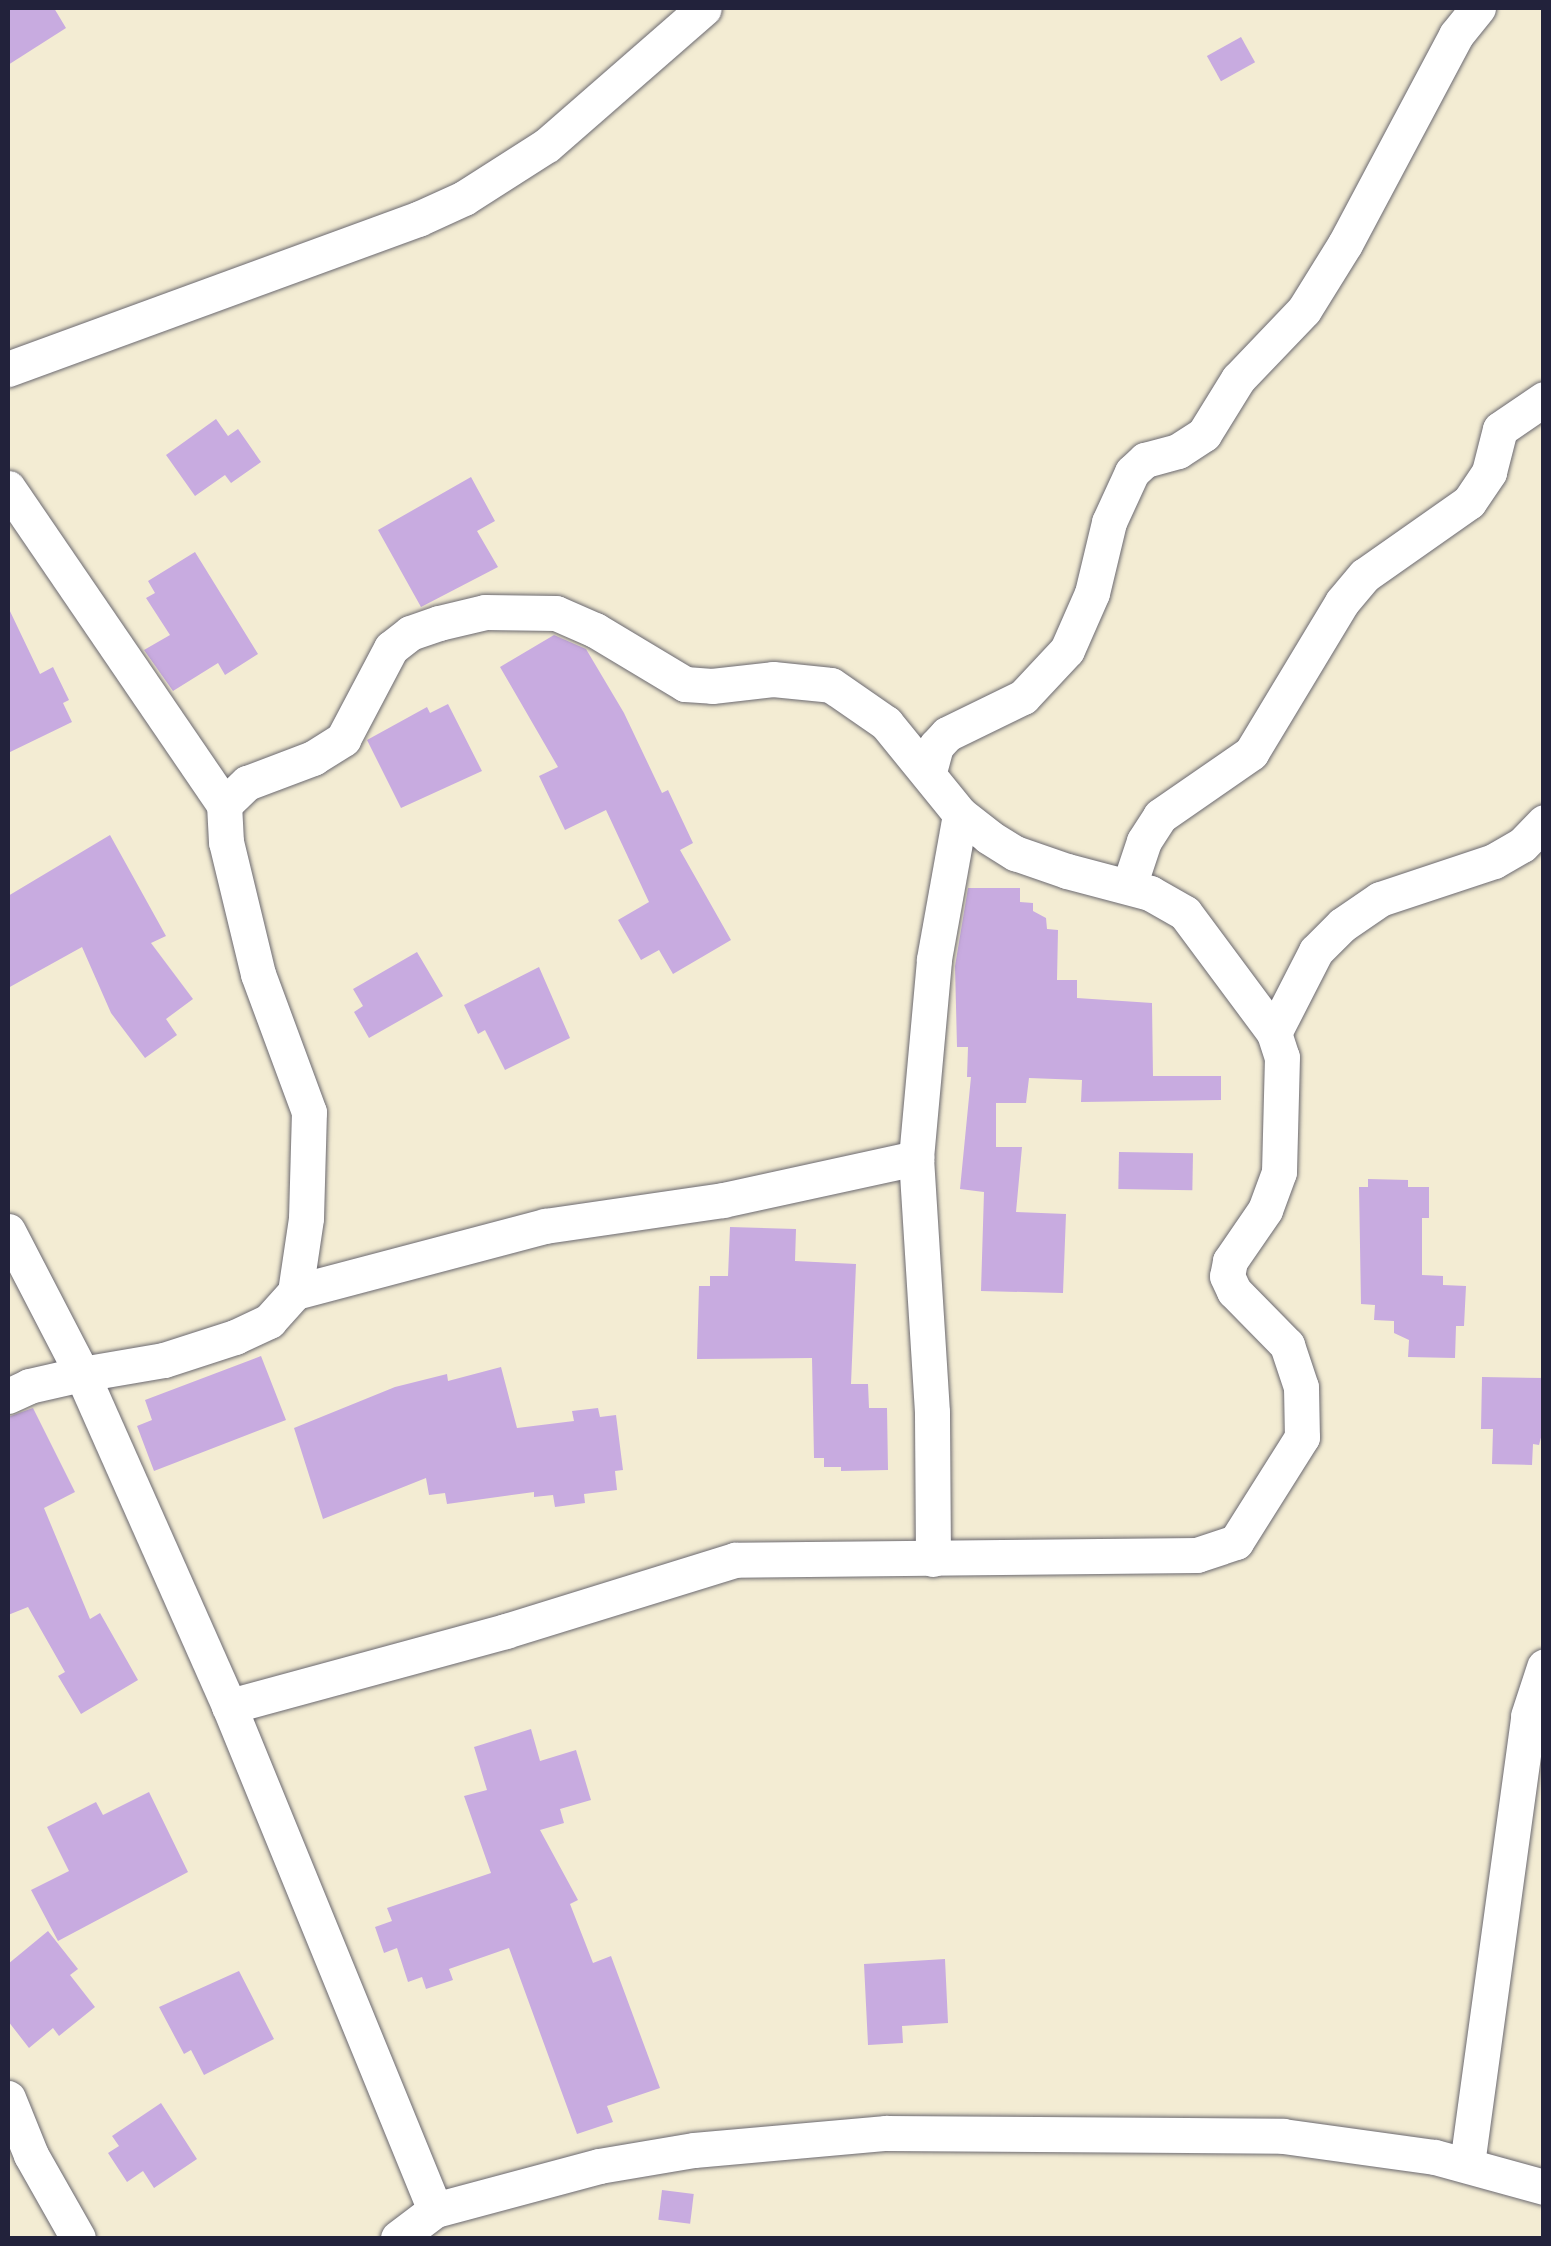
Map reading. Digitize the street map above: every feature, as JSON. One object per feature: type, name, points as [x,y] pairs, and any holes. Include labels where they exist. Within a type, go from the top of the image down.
[{"type":"street","points":[[8,368],[464,198],[547,145],[704,8]]},
{"type":"street","points":[[929,772],[936,746],[947,734],[1023,697],[1067,650],[1092,593],[1109,522],[1132,472],[1146,460],[1178,451],[1204,434],[1238,378],[1304,310],[1345,244],[1456,35],[1478,8]]},
{"type":"street","points":[[1129,886],[1144,841],[1160,816],[1251,753],[1354,588],[1382,562],[1469,502],[1490,472],[1500,429],[1544,399]]},
{"type":"street","points":[[8,488],[224,805],[226,842],[258,974],[309,1112],[306,1218],[296,1292]]},
{"type":"street","points":[[224,805],[247,783],[313,758],[343,739],[382,660],[400,640],[439,622],[514,610],[556,613],[577,620],[685,684],[712,686],[773,679],[831,685],[886,723],[960,814],[1015,852],[1170,902],[1185,914],[1274,1033],[1282,1057],[1279,1172],[1266,1210],[1230,1261],[1227,1276],[1234,1292],[1287,1346],[1296,1366],[1304,1413],[1300,1445],[1258,1514],[1236,1542],[1197,1554],[735,1560],[506,1631],[230,1706]]},
{"type":"street","points":[[934,1559],[932,1412],[916,1158],[934,960],[960,814]]},
{"type":"street","points":[[1274,1033],[1316,951],[1342,925],[1380,899],[1494,862],[1522,844],[1544,822]]},
{"type":"street","points":[[8,1396],[29,1386],[164,1360],[236,1337],[268,1320],[296,1292],[545,1226],[723,1200],[916,1158]]},
{"type":"street","points":[[8,1231],[82,1374],[230,1706],[434,2210]]},
{"type":"street","points":[[1468,2164],[1528,1716],[1544,1667]]},
{"type":"street","points":[[8,2098],[38,2168],[78,2238]]},
{"type":"street","points":[[398,2238],[434,2210],[598,2166],[694,2150],[886,2133],[1283,2136],[1341,2141],[1468,2164],[1544,2186]]},
{"type":"building","points":[[8,8],[54,8],[66,28],[8,65]]},
{"type":"building","points":[[1241,37],[1255,62],[1221,81],[1207,56]]},
{"type":"building","points":[[216,419],[228,436],[238,429],[261,462],[231,483],[225,475],[195,496],[166,455]]},
{"type":"building","points":[[471,477],[495,521],[477,531],[498,567],[421,607],[378,530]]},
{"type":"building","points":[[195,552],[258,654],[225,675],[218,663],[173,691],[144,650],[170,635],[146,598],[155,593],[148,581]]},
{"type":"building","points":[[8,607],[40,674],[53,667],[69,700],[63,703],[72,722],[8,753]]},
{"type":"building","points":[[554,635],[586,649],[624,713],[662,793],[668,790],[693,843],[680,850],[731,940],[673,974],[659,950],[641,960],[618,920],[649,902],[606,810],[565,830],[539,776],[558,767],[500,667]]},
{"type":"building","points":[[448,704],[482,771],[401,808],[367,740],[427,707],[430,713]]},
{"type":"building","points":[[110,835],[166,936],[151,943],[193,999],[166,1019],[177,1035],[145,1058],[111,1013],[82,947],[8,988],[8,896]]},
{"type":"building","points":[[968,888],[1020,888],[1020,902],[1033,903],[1033,911],[1046,918],[1047,929],[1058,930],[1057,980],[1077,980],[1077,998],[1152,1003],[1153,1076],[1221,1076],[1221,1100],[1081,1102],[1082,1080],[1029,1078],[1026,1103],[996,1103],[996,1147],[1022,1147],[1016,1212],[1066,1214],[1063,1293],[981,1291],[984,1192],[960,1189],[971,1077],[967,1077],[968,1047],[957,1047],[955,966]]},
{"type":"building","points":[[417,952],[443,996],[369,1038],[354,1012],[363,1006],[353,989]]},
{"type":"building","points":[[539,967],[570,1038],[505,1070],[485,1030],[478,1034],[464,1005]]},
{"type":"building","points":[[1119,1152],[1193,1153],[1192,1190],[1118,1189]]},
{"type":"building","points":[[1368,1179],[1408,1180],[1408,1187],[1429,1187],[1429,1218],[1422,1218],[1422,1275],[1443,1276],[1443,1285],[1466,1286],[1464,1326],[1456,1326],[1455,1358],[1408,1357],[1409,1340],[1394,1333],[1394,1321],[1374,1320],[1375,1305],[1361,1304],[1359,1187],[1368,1187]]},
{"type":"building","points":[[730,1227],[796,1229],[795,1261],[856,1264],[851,1384],[868,1384],[869,1408],[887,1408],[888,1470],[841,1471],[841,1467],[824,1467],[824,1458],[814,1458],[812,1358],[697,1359],[699,1286],[710,1286],[710,1276],[728,1276]]},
{"type":"building","points":[[261,1356],[286,1420],[154,1471],[137,1426],[152,1420],[145,1400]]},
{"type":"building","points":[[501,1367],[517,1428],[574,1421],[572,1411],[598,1408],[600,1417],[616,1415],[623,1470],[615,1471],[617,1490],[584,1494],[585,1503],[555,1507],[553,1495],[534,1497],[534,1492],[447,1504],[445,1493],[429,1495],[426,1478],[323,1519],[294,1428],[395,1387],[447,1374],[448,1381]]},
{"type":"building","points":[[1482,1377],[1544,1378],[1543,1430],[1539,1445],[1533,1444],[1532,1465],[1492,1464],[1493,1429],[1481,1429]]},
{"type":"building","points":[[33,1408],[75,1492],[44,1508],[90,1619],[100,1613],[138,1680],[81,1714],[58,1676],[65,1672],[28,1607],[8,1615],[8,1417]]},
{"type":"building","points":[[531,1729],[540,1761],[576,1750],[591,1800],[560,1809],[564,1823],[540,1830],[578,1900],[570,1904],[593,1963],[611,1956],[660,2088],[607,2106],[613,2122],[577,2134],[509,1948],[449,1969],[453,1980],[426,1989],[422,1977],[408,1982],[397,1948],[384,1953],[375,1927],[392,1921],[387,1908],[491,1873],[464,1796],[487,1790],[474,1747]]},
{"type":"building","points":[[149,1792],[188,1872],[58,1941],[31,1890],[69,1871],[47,1827],[96,1802],[103,1815]]},
{"type":"building","points":[[48,1931],[78,1969],[70,1975],[95,2007],[59,2036],[53,2028],[29,2048],[8,2021],[8,1964]]},
{"type":"building","points":[[945,1959],[948,2023],[902,2026],[903,2043],[868,2045],[864,1964]]},
{"type":"building","points":[[239,1971],[274,2039],[204,2075],[191,2050],[184,2054],[159,2007]]},
{"type":"building","points":[[161,2103],[197,2159],[154,2188],[143,2171],[127,2182],[108,2153],[119,2146],[112,2136]]},
{"type":"building","points":[[662,2190],[694,2194],[690,2224],[658,2220]]}]
